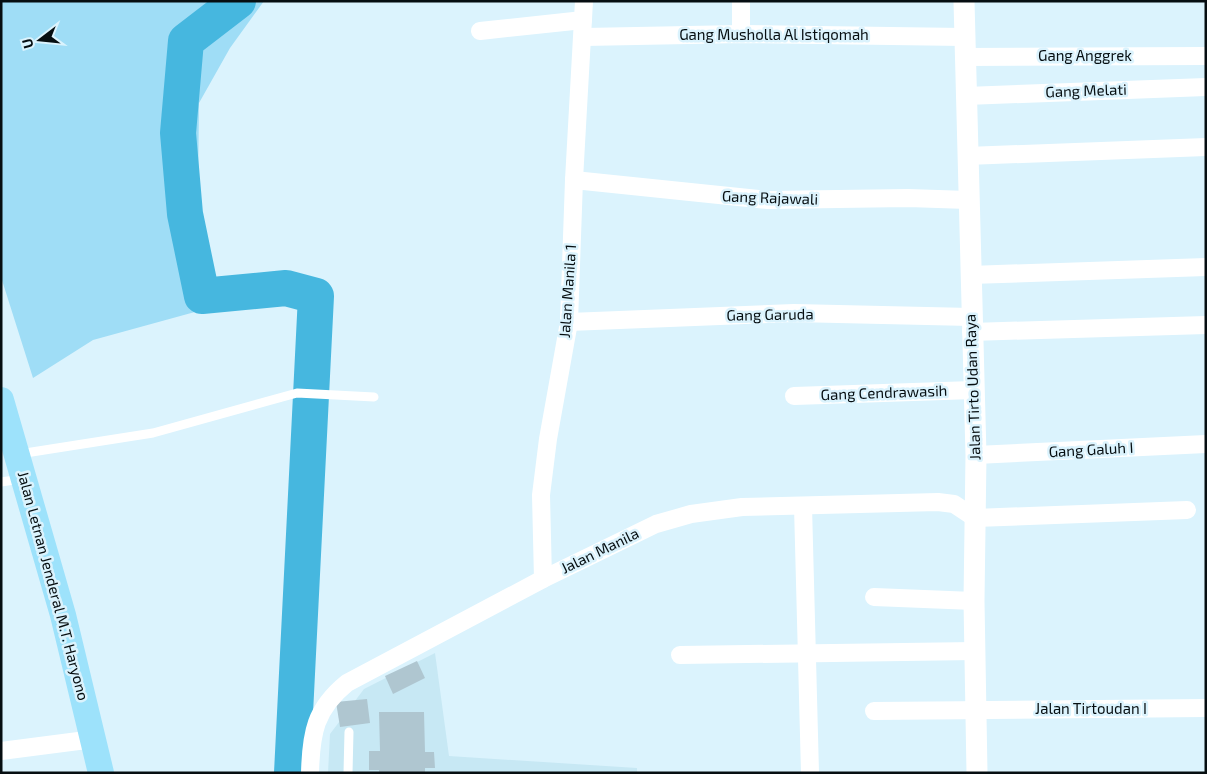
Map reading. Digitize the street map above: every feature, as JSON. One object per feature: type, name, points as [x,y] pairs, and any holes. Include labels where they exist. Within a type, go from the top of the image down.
[{"type":"main road","name":"Jalan Letnan Jenderal M.T. Haryono","points":[[1,400],[14,472],[63,614],[101,773]]},
{"type":"street","name":"Jalan Manila 1","points":[[543,580],[540,495],[569,322],[574,180],[584,29],[584,1]]},
{"type":"street","points":[[741,1],[741,34]]},
{"type":"street","name":"Jalan Tirto Udan Raya","points":[[964,1],[971,324],[976,455],[974,600],[978,773]]},
{"type":"street","name":"Gang Musholla Al Istiqomah","points":[[480,31],[584,29],[741,34],[964,47]]},
{"type":"street","name":"Gang Anggrek","points":[[964,47],[1206,56]]},
{"type":"street","name":"Gang Melati","points":[[966,96],[1206,88]]},
{"type":"street","points":[[967,156],[1206,147]]},
{"type":"street","name":"Gang Rajawali","points":[[574,180],[768,200],[908,198],[968,200]]},
{"type":"street","points":[[970,275],[1206,267]]},
{"type":"street","name":"Gang Garuda","points":[[569,322],[794,313],[971,324],[1206,325]]},
{"type":"street","name":"Gang Cendrawasih","points":[[794,396],[974,390]]},
{"type":"street","name":"Gang Galuh I","points":[[976,455],[1206,444]]},
{"type":"street","name":"Jalan Manila","points":[[310,773],[314,731],[321,710],[332,695],[347,683],[543,580],[642,531],[674,518],[742,507],[938,502],[954,504],[975,518]]},
{"type":"street","points":[[803,506],[810,773]]},
{"type":"street","points":[[975,518],[1186,510]]},
{"type":"street","points":[[874,597],[974,600]]},
{"type":"street","points":[[680,656],[806,652],[975,651]]},
{"type":"street","name":"Jalan Tirtoudan I","points":[[874,711],[1206,708]]},
{"type":"street","points":[[1,751],[94,739]]},
{"type":"lane","points":[[14,472],[297,393],[374,397]]},
{"type":"lane","points":[[348,773],[349,732]]},
{"type":"shaded area","points":[[1,1],[264,1],[230,48],[199,103],[198,191],[213,307],[93,340],[33,378],[1,277]]},
{"type":"shaded area","points":[[435,653],[449,756],[637,768],[637,773],[328,773],[330,734],[364,689]]},
{"type":"building","points":[[417,661],[425,678],[393,694],[385,676]]},
{"type":"building","points":[[367,699],[370,723],[340,727],[336,702]]},
{"type":"building","points":[[379,712],[424,712],[425,752],[434,752],[435,768],[425,768],[425,773],[379,773],[379,770],[369,770],[369,751],[380,751]]},
{"type":"waterway","points":[[238,1],[186,41],[178,133],[185,214],[202,296],[286,288],[316,296],[292,773]]}]
